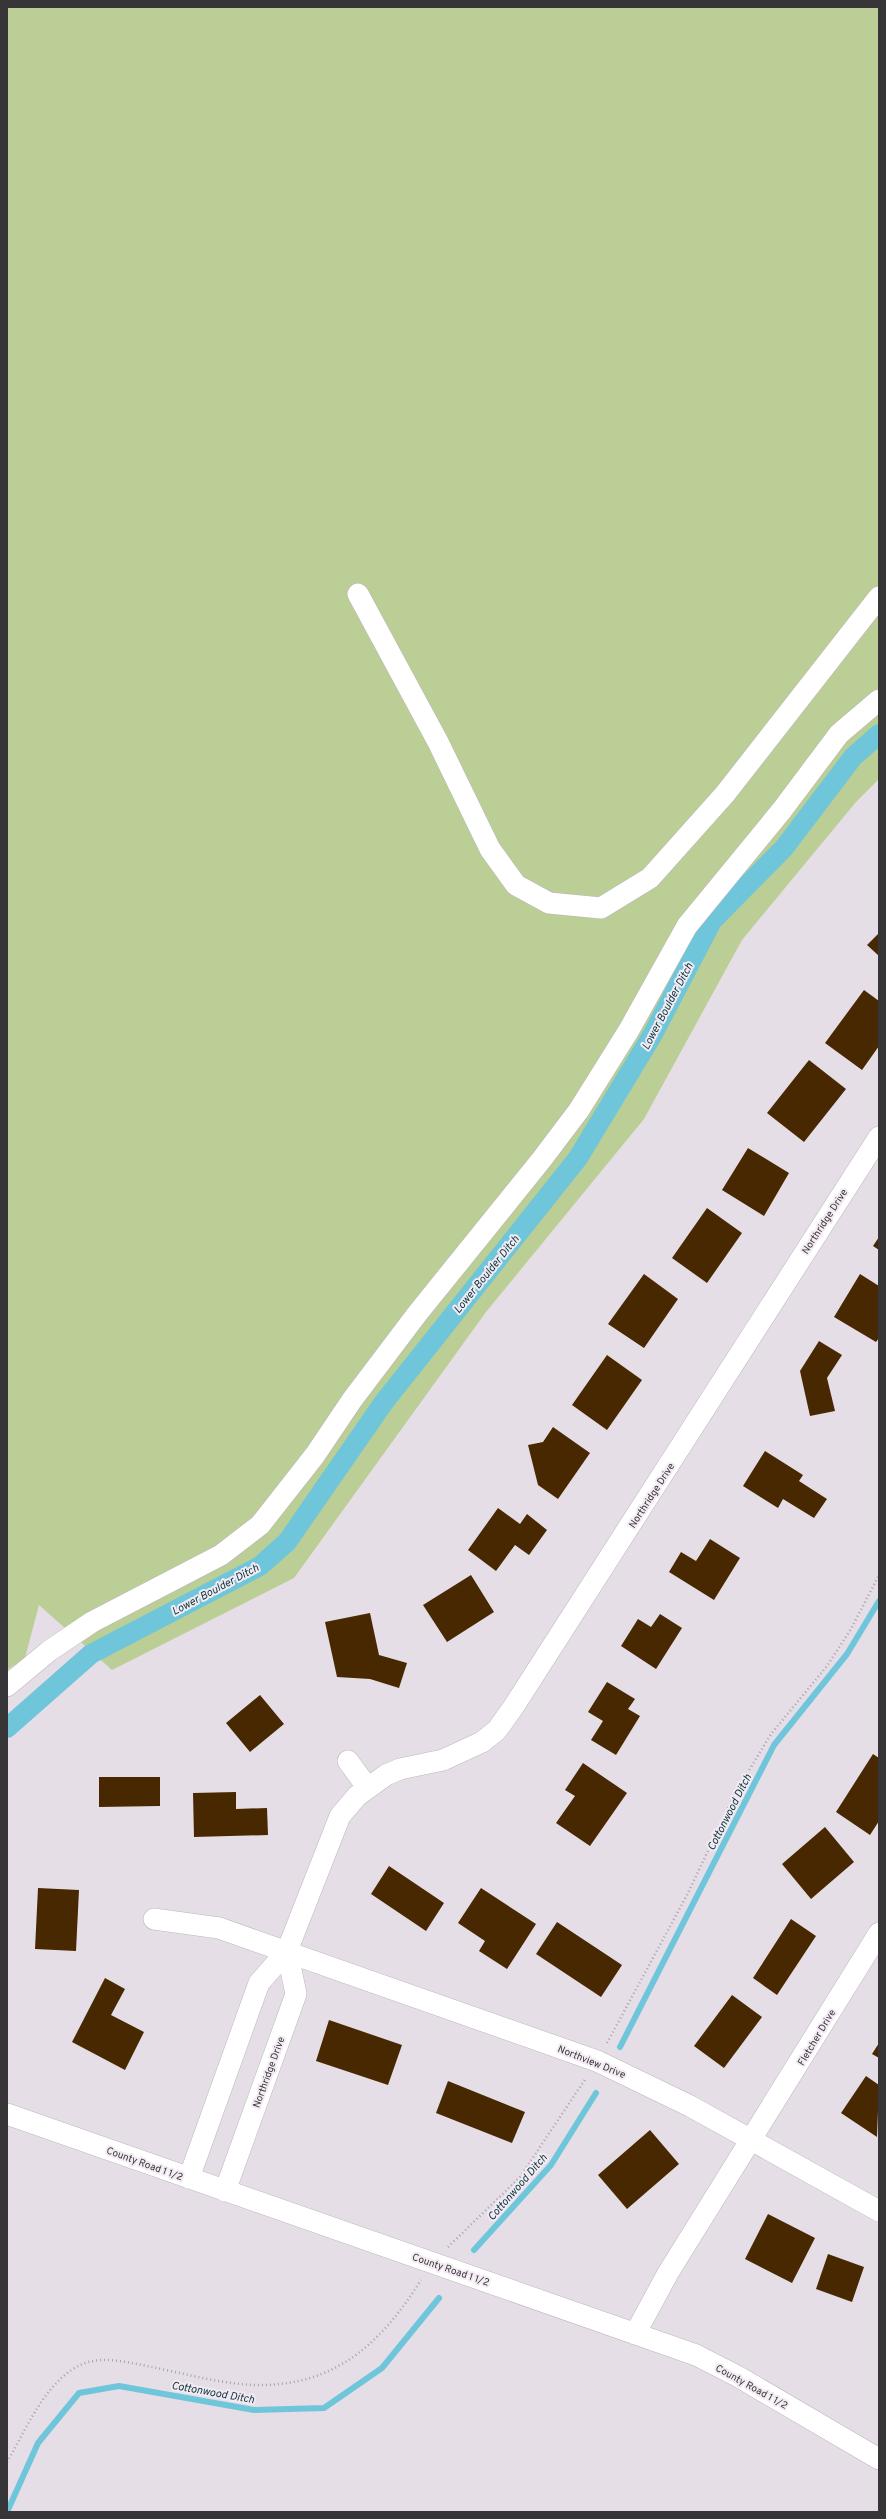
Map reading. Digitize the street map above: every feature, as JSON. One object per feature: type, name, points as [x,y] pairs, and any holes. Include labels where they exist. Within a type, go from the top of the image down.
[{"type":"street","points":[[358,594],[438,742],[490,849],[516,885],[549,903],[601,908],[650,878],[725,794],[879,597]]},
{"type":"street","points":[[7,1686],[49,1651],[92,1622],[221,1555],[260,1526],[315,1455],[352,1400],[417,1314],[542,1159],[579,1110],[629,1030],[687,926],[782,810],[839,734],[879,700]]},
{"type":"street","name":"Northridge Drive","points":[[189,2178],[259,1983],[287,1951],[340,1816],[368,1787],[400,1770],[443,1760],[463,1753],[482,1742],[497,1730],[579,1606],[879,1137]]},
{"type":"street","points":[[348,1761],[368,1787]]},
{"type":"street","name":"Northview Drive","points":[[154,1919],[219,1928],[597,2061],[656,2088],[879,2211]]},
{"type":"street","name":"Fletcher Drive","points":[[635,2334],[668,2273],[879,1933]]},
{"type":"street","name":"Northridge Drive","points":[[225,2191],[296,1994],[287,1951]]},
{"type":"street","name":"County Road 1 1/2","points":[[7,2114],[696,2355],[737,2376],[879,2459]]},
{"type":"path","points":[[7,2462],[50,2390],[74,2369],[90,2360],[123,2361],[259,2385],[291,2384],[318,2377],[340,2367],[360,2353],[388,2326],[408,2300],[432,2262],[520,2177],[597,2061],[687,1895],[736,1792],[771,1734],[827,1666],[843,1641],[879,1575]]},
{"type":"green space","points":[[7,7],[879,7],[879,779],[856,802],[742,940],[644,1119],[486,1312],[294,1578],[112,1670],[39,1605],[25,1658],[7,1670]]},
{"type":"building","points":[[879,933],[879,956],[867,945]]},
{"type":"building","points":[[864,990],[879,1001],[879,1046],[862,1070],[825,1043]]},
{"type":"building","points":[[809,1060],[846,1089],[804,1142],[767,1113]]},
{"type":"building","points":[[748,1148],[789,1173],[764,1216],[722,1190]]},
{"type":"building","points":[[707,1208],[742,1233],[707,1283],[672,1258]]},
{"type":"building","points":[[879,1237],[879,1250],[873,1246]]},
{"type":"building","points":[[644,1274],[678,1299],[644,1348],[608,1324]]},
{"type":"building","points":[[860,1274],[879,1286],[879,1338],[876,1342],[834,1317]]},
{"type":"building","points":[[819,1341],[842,1355],[827,1378],[835,1411],[810,1416],[800,1371]]},
{"type":"building","points":[[607,1355],[642,1380],[607,1430],[572,1405]]},
{"type":"building","points":[[553,1427],[590,1453],[558,1499],[538,1485],[528,1445],[543,1442]]},
{"type":"building","points":[[765,1451],[803,1475],[799,1481],[827,1499],[814,1518],[783,1499],[778,1508],[743,1486]]},
{"type":"building","points":[[498,1508],[520,1524],[527,1514],[547,1530],[529,1555],[515,1545],[496,1571],[468,1550]]},
{"type":"building","points":[[710,1539],[740,1558],[714,1600],[669,1572],[681,1552],[696,1561]]},
{"type":"building","points":[[471,1575],[494,1612],[447,1642],[423,1605]]},
{"type":"building","points":[[370,1613],[379,1655],[407,1663],[399,1688],[370,1679],[337,1677],[325,1622]]},
{"type":"building","points":[[660,1614],[682,1628],[656,1669],[621,1646],[638,1619],[651,1627]]},
{"type":"building","points":[[607,1682],[635,1699],[628,1709],[640,1716],[616,1755],[591,1740],[603,1721],[588,1712]]},
{"type":"building","points":[[260,1695],[284,1724],[250,1752],[226,1723]]},
{"type":"building","points":[[873,1754],[879,1758],[879,1821],[870,1835],[836,1812]]},
{"type":"building","points":[[583,1763],[627,1793],[590,1846],[556,1823],[575,1796],[565,1790]]},
{"type":"building","points":[[99,1777],[160,1777],[160,1806],[99,1807]]},
{"type":"building","points":[[236,1792],[236,1809],[267,1808],[268,1835],[194,1837],[193,1793]]},
{"type":"building","points":[[825,1827],[854,1862],[811,1899],[782,1864]]},
{"type":"building","points":[[389,1866],[444,1903],[426,1931],[371,1894]]},
{"type":"building","points":[[38,1888],[79,1890],[76,1951],[35,1949]]},
{"type":"building","points":[[481,1888],[536,1924],[507,1969],[479,1951],[485,1941],[458,1923]]},
{"type":"building","points":[[791,1919],[816,1936],[777,1995],[753,1978]]},
{"type":"building","points":[[557,1922],[622,1965],[601,1997],[536,1954]]},
{"type":"building","points":[[105,1978],[125,1989],[111,2015],[144,2032],[125,2070],[72,2042]]},
{"type":"building","points":[[732,1995],[762,2017],[724,2068],[694,2046]]},
{"type":"building","points":[[329,2020],[402,2045],[388,2085],[316,2061]]},
{"type":"building","points":[[879,2043],[879,2058],[872,2054]]},
{"type":"building","points":[[866,2076],[879,2085],[877,2137],[841,2113]]},
{"type":"building","points":[[448,2081],[525,2112],[512,2143],[436,2113]]},
{"type":"building","points":[[650,2130],[679,2164],[627,2209],[598,2175]]},
{"type":"building","points":[[768,2214],[815,2238],[792,2283],[745,2259]]},
{"type":"building","points":[[828,2254],[864,2267],[852,2302],[816,2289]]},
{"type":"waterway","name":"Lower Boulder Ditch","points":[[7,1728],[91,1654],[260,1566],[287,1542],[384,1402],[578,1158],[653,1034],[712,921],[784,848],[853,757],[879,734]]},
{"type":"waterway","name":"Cottonwood Ditch","points":[[620,2047],[774,1745],[847,1654],[879,1601]]},
{"type":"waterway","name":"Cottonwood Ditch","points":[[474,2250],[551,2165],[596,2093]]},
{"type":"waterway","name":"Cottonwood Ditch","points":[[7,2512],[38,2443],[79,2393],[119,2386],[254,2410],[324,2408],[382,2368],[439,2298]]}]
